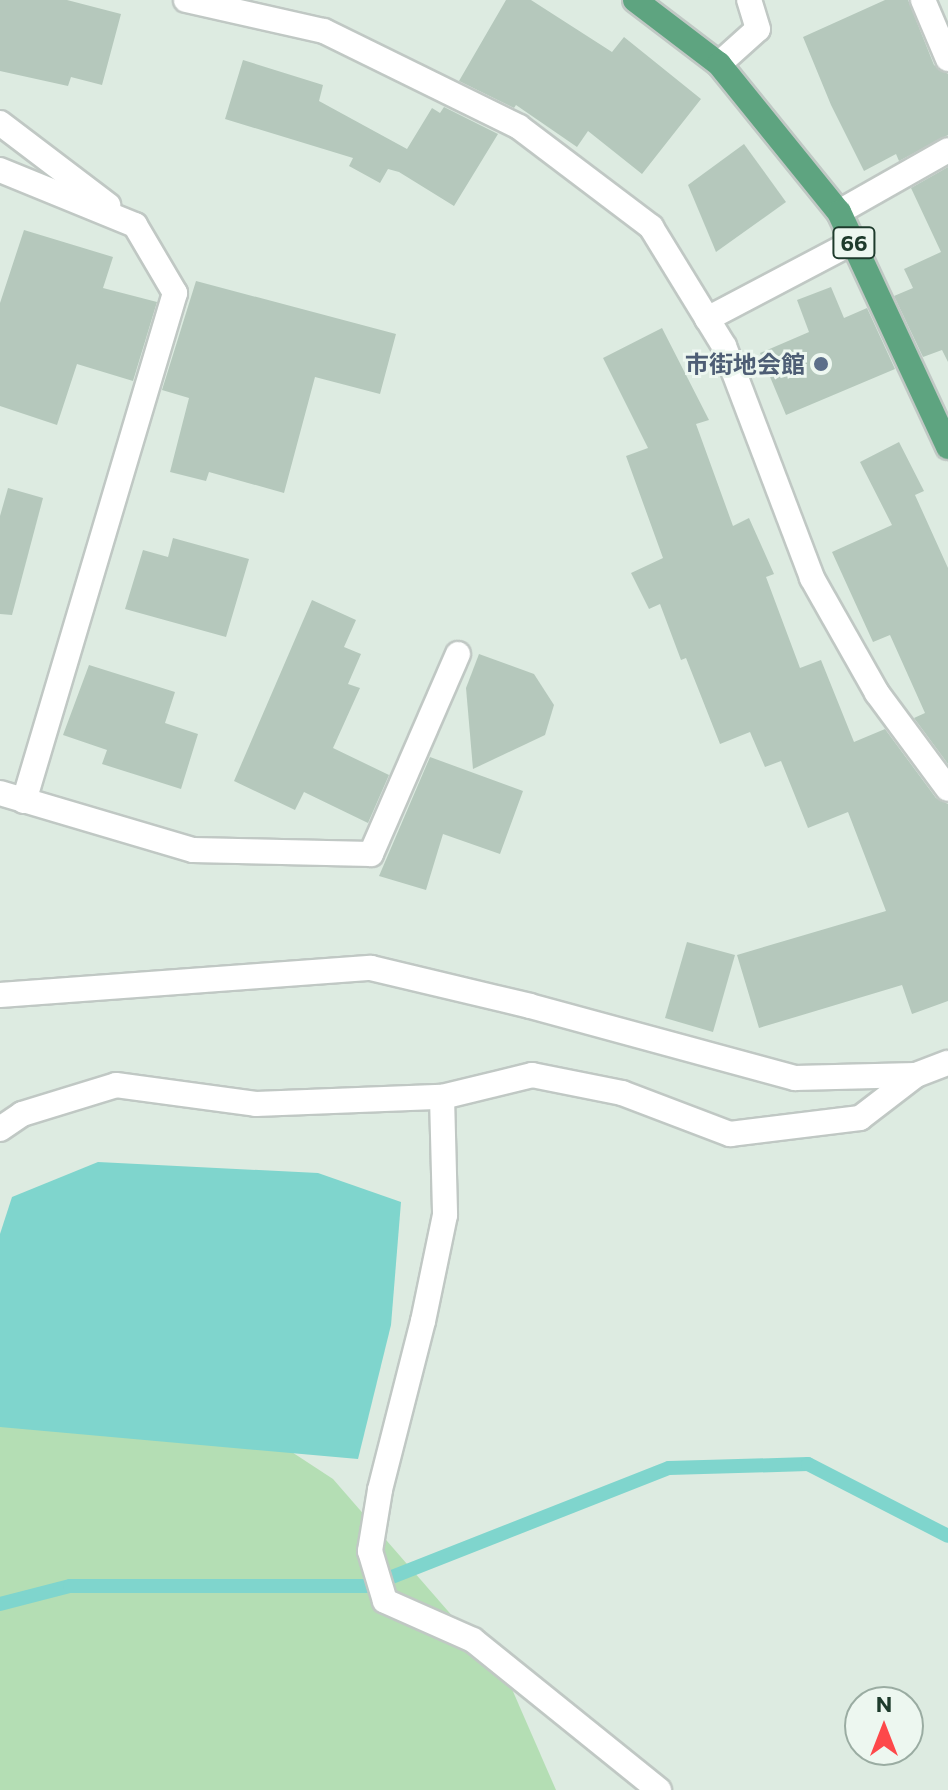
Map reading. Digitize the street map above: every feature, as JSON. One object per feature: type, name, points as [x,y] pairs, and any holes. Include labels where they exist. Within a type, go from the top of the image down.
[{"type":"main road","name":"66","points":[[635,0],[719,64],[839,212],[948,447]]},
{"type":"street","points":[[186,0],[324,31],[519,127],[651,227],[724,346],[812,578],[877,693],[948,789]]},
{"type":"street","points":[[719,64],[758,29],[749,0]]},
{"type":"street","points":[[923,0],[948,59]]},
{"type":"street","points":[[0,123],[135,225],[175,293],[24,801]]},
{"type":"street","points":[[839,212],[948,150]]},
{"type":"street","points":[[0,170],[135,225]]},
{"type":"street","points":[[707,319],[853,242]]},
{"type":"street","points":[[0,793],[193,850],[371,854],[458,654]]},
{"type":"street","points":[[0,995],[371,968],[530,1006],[795,1078],[916,1075]]},
{"type":"street","points":[[0,1129],[22,1114],[116,1085],[256,1104],[442,1097],[532,1075],[622,1093],[730,1134],[860,1118],[916,1075],[948,1063]]},
{"type":"street","points":[[442,1097],[445,1215],[423,1321],[386,1462],[370,1551],[385,1601],[473,1640],[659,1790]]},
{"type":"green space","points":[[0,1294],[121,1340],[333,1479],[508,1680],[556,1790],[0,1790]]},
{"type":"water","points":[[98,1162],[318,1173],[401,1202],[391,1325],[358,1459],[0,1427],[0,1234],[12,1197]]},
{"type":"building","points":[[0,0],[67,0],[121,14],[102,85],[71,77],[68,86],[0,71]]},
{"type":"building","points":[[506,0],[531,0],[612,52],[624,37],[701,99],[642,174],[588,131],[577,147],[516,105],[514,108],[459,81]]},
{"type":"building","points":[[885,0],[908,0],[934,65],[948,74],[948,135],[899,161],[896,154],[864,171],[831,105],[803,37]]},
{"type":"building","points":[[243,60],[323,85],[319,101],[407,149],[432,108],[440,113],[444,107],[498,134],[454,206],[399,172],[388,169],[380,183],[349,166],[353,158],[225,119]]},
{"type":"building","points":[[744,144],[786,202],[716,252],[688,185]]},
{"type":"building","points":[[948,167],[948,362],[942,350],[923,357],[894,296],[913,288],[904,269],[941,252],[911,188]]},
{"type":"building","points":[[24,230],[113,257],[103,288],[157,302],[133,381],[77,364],[57,425],[0,406],[0,303]]},
{"type":"building","points":[[196,281],[396,334],[380,394],[315,377],[284,493],[209,472],[206,481],[170,472],[189,398],[162,390]]},
{"type":"building","name":"市街地会館","points":[[831,287],[844,318],[867,308],[895,369],[786,415],[760,353],[809,332],[797,300]]},
{"type":"building","points":[[662,328],[709,420],[696,424],[733,526],[749,518],[774,574],[766,577],[800,668],[821,660],[854,742],[885,729],[936,798],[948,804],[948,1001],[912,1014],[902,985],[759,1028],[737,955],[886,911],[848,812],[808,828],[781,761],[765,767],[750,732],[720,744],[686,658],[681,660],[660,604],[649,609],[631,573],[663,558],[626,456],[648,448],[603,358]]},
{"type":"building","points":[[899,442],[924,491],[915,495],[948,568],[948,764],[914,718],[925,713],[890,635],[873,642],[832,552],[892,525],[860,462]]},
{"type":"building","points":[[8,488],[43,498],[12,615],[0,614],[0,516]]},
{"type":"building","points":[[173,538],[249,559],[226,637],[125,609],[143,550],[168,557]]},
{"type":"building","points":[[312,600],[356,620],[344,647],[361,654],[348,684],[360,688],[333,748],[389,775],[368,823],[304,792],[295,810],[234,781]]},
{"type":"building","points":[[479,654],[534,674],[554,705],[545,735],[473,769],[466,688]]},
{"type":"building","points":[[89,665],[175,692],[165,723],[198,734],[181,789],[102,764],[107,750],[63,735]]},
{"type":"building","points":[[430,757],[523,791],[500,854],[443,834],[426,890],[379,876]]},
{"type":"building","points":[[687,942],[735,955],[713,1032],[665,1018]]},
{"type":"waterway","points":[[0,1604],[70,1586],[369,1586],[669,1468],[808,1464],[948,1536]]},
{"type":"place","name":"市街地会館","points":[[821,364]]}]
